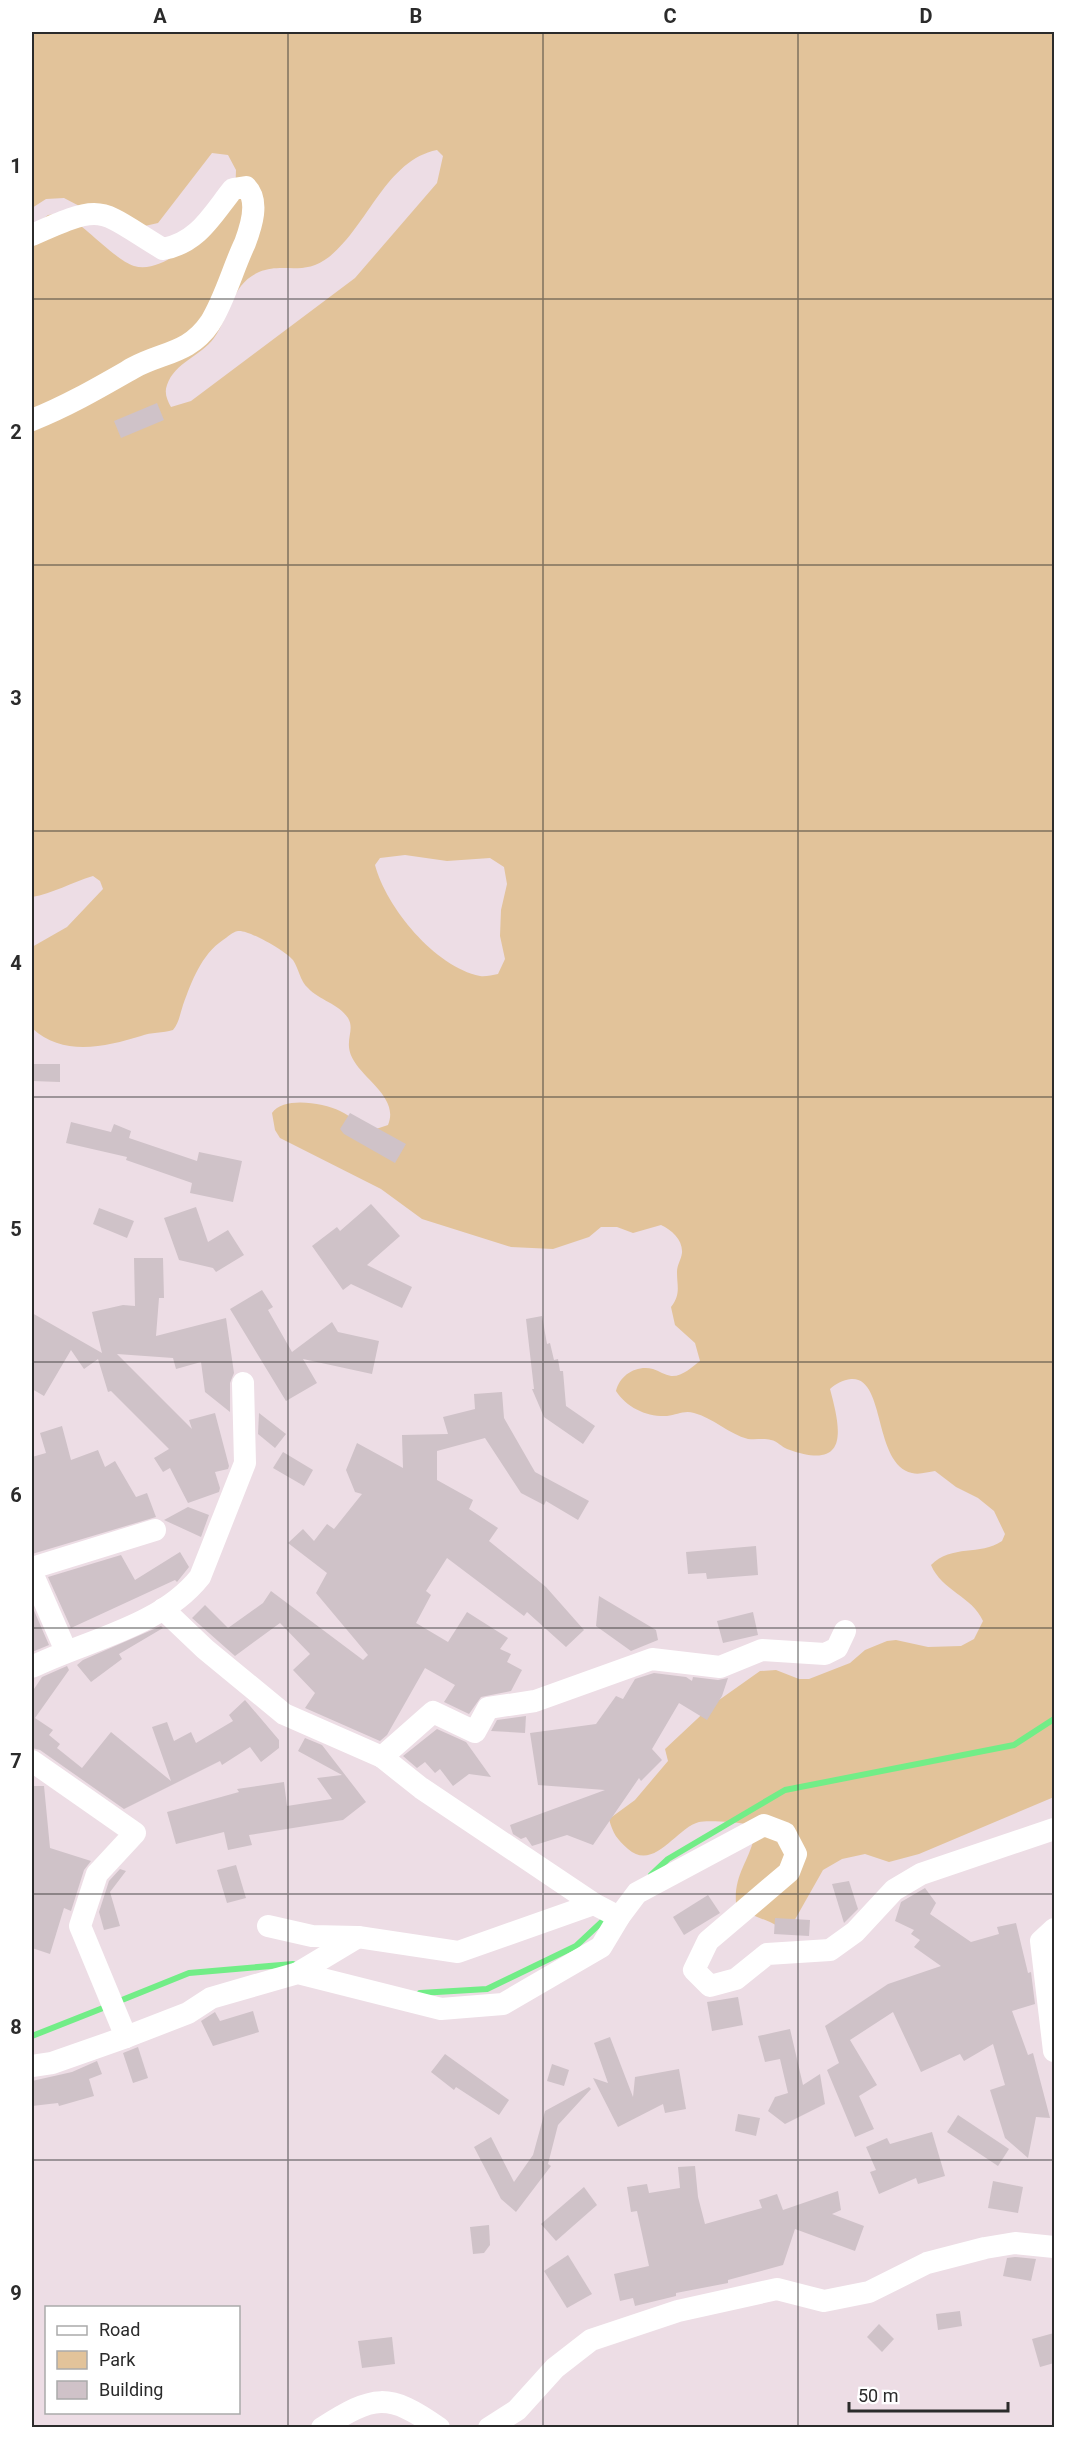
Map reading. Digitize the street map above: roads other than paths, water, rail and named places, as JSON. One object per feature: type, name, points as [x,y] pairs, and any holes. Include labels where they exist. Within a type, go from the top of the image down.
[{"type":"street","points":[[32,235],[90,212],[109,214],[163,249],[180,246],[196,236],[233,189],[246,187],[252,193],[254,208],[249,233],[210,323],[188,346],[136,367],[76,402],[32,420]]},
{"type":"street","points":[[32,1667],[66,1650],[142,1621],[187,1593],[200,1577],[245,1463],[243,1383]]},
{"type":"street","points":[[32,1568],[155,1530]]},
{"type":"street","points":[[32,1573],[66,1650]]},
{"type":"street","points":[[163,1609],[206,1649],[284,1714],[382,1756],[421,1788],[594,1904],[619,1917]]},
{"type":"street","points":[[382,1756],[433,1712],[475,1732],[488,1708],[535,1701],[652,1659],[720,1667],[762,1650],[825,1654],[837,1648],[845,1632]]},
{"type":"street","points":[[32,1761],[135,1833],[97,1874],[81,1926],[126,2037]]},
{"type":"street","points":[[298,1973],[441,2009],[503,2004],[601,1947],[619,1917],[638,1893],[764,1825],[785,1833],[796,1854],[789,1872],[708,1941],[694,1970],[710,1986],[736,1979],[767,1954],[830,1950],[855,1932],[894,1890],[921,1874],[1054,1829]]},
{"type":"street","points":[[268,1926],[312,1936],[358,1937],[458,1952],[594,1904]]},
{"type":"street","points":[[1054,1929],[1041,1941],[1054,2051]]},
{"type":"street","points":[[32,2066],[52,2063],[126,2037],[188,2013],[211,1998],[298,1973],[358,1937]]},
{"type":"street","points":[[489,2427],[517,2409],[555,2368],[591,2340],[678,2311],[777,2289],[824,2301],[869,2292],[927,2263],[985,2248],[1015,2244],[1054,2247]]},
{"type":"street","points":[[322,2427],[355,2407],[389,2401],[415,2411],[439,2427]]},
{"type":"waterway","points":[[651,1875],[668,1859],[785,1790],[1014,1745],[1054,1719]]},
{"type":"waterway","points":[[420,1993],[487,1989],[576,1946],[607,1917]]},
{"type":"waterway","points":[[117,2002],[189,1973],[293,1964]]},
{"type":"waterway","points":[[32,2036],[108,2006]]}]
